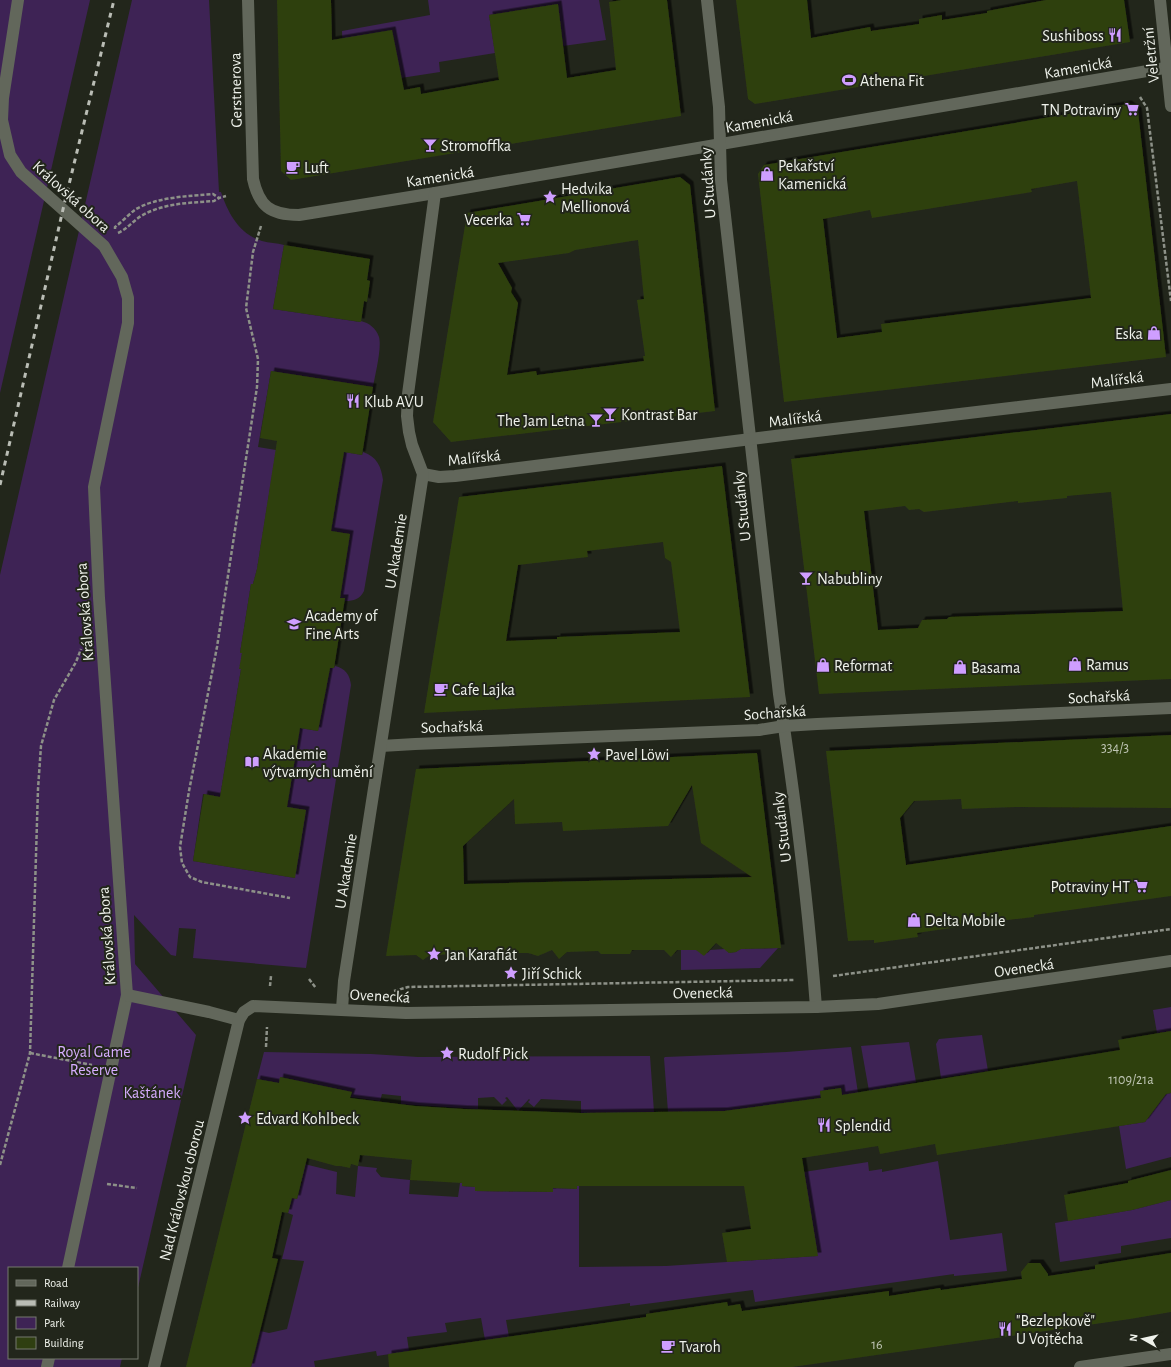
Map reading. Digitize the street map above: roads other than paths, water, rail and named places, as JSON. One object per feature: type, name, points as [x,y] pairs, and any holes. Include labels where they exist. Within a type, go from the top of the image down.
[{"type":"street","name":"Královská obora","points":[[18,0],[3,98],[2,120],[10,155],[21,172],[104,246],[122,276],[128,298],[128,323],[94,487],[100,606],[126,995],[68,1267]]},
{"type":"street","name":"Gerstnerova","points":[[248,0],[253,179],[260,200],[266,206]]},
{"type":"street","name":"U Studánky","points":[[707,0],[720,107],[722,187],[751,440],[756,497],[784,726],[789,755],[816,1007]]},
{"type":"street","name":"Veletržní","points":[[1160,0],[1169,67],[1171,106]]},
{"type":"street","name":"Kamenická","points":[[266,206],[275,212],[285,215],[298,215],[435,193],[1169,67]]},
{"type":"street","points":[[423,474],[412,446],[407,416],[408,394],[435,193]]},
{"type":"street","name":"Malířská","points":[[423,474],[439,477],[455,476],[1171,389]]},
{"type":"street","name":"U Akademie","points":[[342,1009],[344,981],[423,474]]},
{"type":"street","name":"Sochařská","points":[[381,746],[759,730],[784,726],[1171,708]]},
{"type":"street","name":"Ovenecká","points":[[239,1020],[244,1012],[253,1006],[406,1013],[816,1007],[878,1004],[1171,961]]},
{"type":"street","points":[[126,995],[209,1012],[239,1020]]},
{"type":"street","name":"Nad Královskou oborou","points":[[154,1367],[239,1020]]},
{"type":"street","points":[[1080,1367],[1171,1354]]},
{"type":"railway","points":[[0,485],[64,205],[114,0]]},
{"type":"place","name":"Sushiboss","points":[[1115,35]]},
{"type":"place","name":"Athena Fit","points":[[849,80]]},
{"type":"place","name":"TN Potraviny","points":[[1132,109]]},
{"type":"place","name":"Stromoffka","points":[[430,145]]},
{"type":"place","name":"Luft","points":[[293,167]]},
{"type":"place","name":"Pekařství Kamenická","points":[[767,174]]},
{"type":"place","name":"Hedvika Mellionová","points":[[550,197]]},
{"type":"place","name":"Vecerka","points":[[524,219]]},
{"type":"place","name":"Eska","points":[[1154,333]]},
{"type":"place","name":"Klub AVU","points":[[353,401]]},
{"type":"place","name":"Kontrast Bar","points":[[610,414]]},
{"type":"place","name":"The Jam Letna","points":[[596,420]]},
{"type":"place","name":"Nabubliny","points":[[806,578]]},
{"type":"place","name":"Academy of Fine Arts","points":[[294,624]]},
{"type":"place","name":"Ramus","points":[[1075,664]]},
{"type":"place","name":"Reformat","points":[[823,665]]},
{"type":"place","name":"Basama","points":[[960,667]]},
{"type":"place","name":"Cafe Lajka","points":[[441,689]]},
{"type":"place","name":"Pavel Löwi","points":[[594,754]]},
{"type":"place","name":"Akademie výtvarných umění","points":[[252,762]]},
{"type":"place","name":"Potraviny HT","points":[[1141,886]]},
{"type":"place","name":"Delta Mobile","points":[[914,920]]},
{"type":"place","name":"Jan Karafiát","points":[[434,954]]},
{"type":"place","name":"Jiří Schick","points":[[511,973]]},
{"type":"place","name":"Rudolf Pick","points":[[447,1053]]},
{"type":"place","name":"Edvard Kohlbeck","points":[[245,1118]]},
{"type":"place","name":"Splendid","points":[[824,1125]]},
{"type":"place","name":"\"Bezlepkově\" U Vojtěcha","points":[[1005,1329]]},
{"type":"place","name":"Tvaroh","points":[[668,1346]]},
{"type":"park label","name":"Royal Game Reserve","points":[[94,1060]]},
{"type":"park label","name":"Kaštánek","points":[[152,1092]]}]
